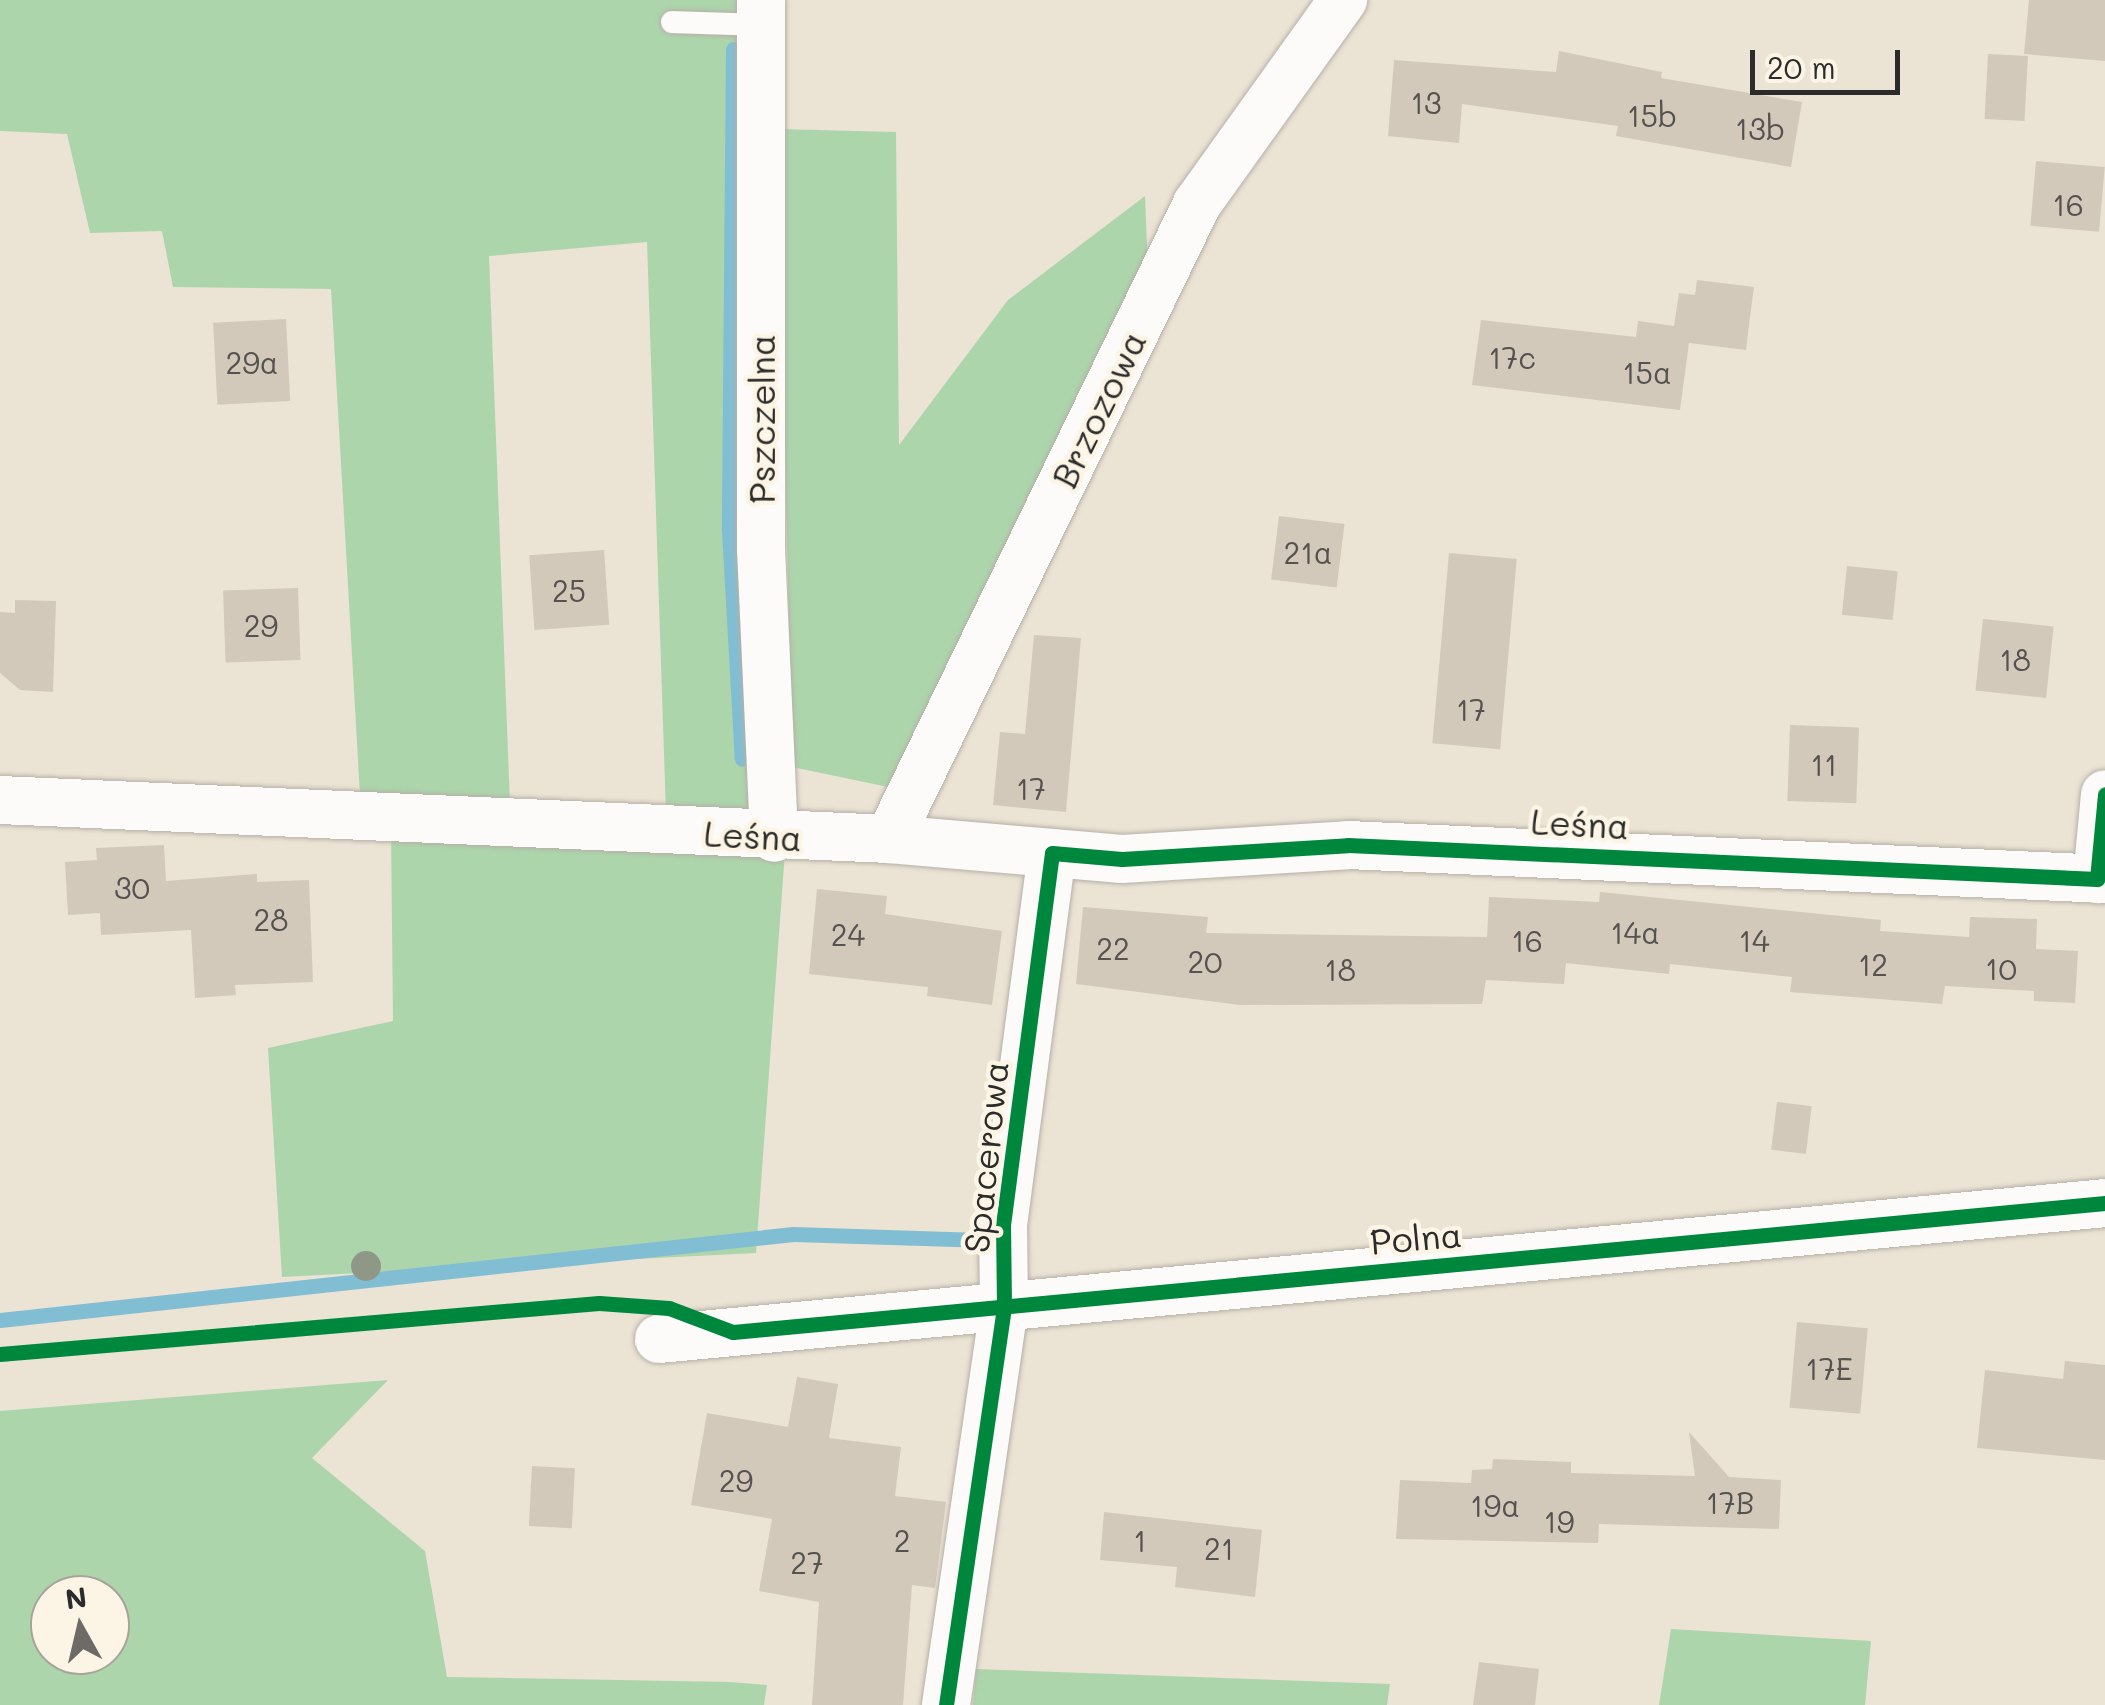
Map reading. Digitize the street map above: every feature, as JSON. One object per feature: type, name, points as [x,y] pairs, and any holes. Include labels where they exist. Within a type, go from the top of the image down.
[{"type":"street","name":"Brzozowa","points":[[889,839],[1197,204],[1343,0]]},
{"type":"street","name":"Pszczelna","points":[[761,12],[761,549],[774,838]]},
{"type":"street","points":[[2101,879],[2105,794]]},
{"type":"street","name":"Leśna","points":[[0,800],[391,814],[774,838],[889,839],[1122,859],[1348,845],[2101,879]]},
{"type":"street","name":"Spacerowa","points":[[946,1705],[1004,1305],[1002,1225],[1052,853]]},
{"type":"street","name":"Polna","points":[[659,1340],[2105,1203]]},
{"type":"lane","points":[[672,22],[761,12]]},
{"type":"green space","points":[[0,0],[746,0],[755,797],[749,808],[739,817],[666,814],[647,242],[489,256],[510,805],[360,795],[331,289],[173,287],[162,231],[90,233],[67,134],[0,131]]},
{"type":"green space","points":[[778,129],[896,132],[899,445],[1008,300],[1145,196],[1148,270],[893,788],[792,767]]},
{"type":"green space","points":[[391,832],[785,851],[756,1253],[282,1277],[268,1048],[393,1021]]},
{"type":"green space","points":[[388,1380],[312,1458],[425,1551],[447,1677],[767,1685],[764,1705],[0,1705],[0,1411]]},
{"type":"green space","points":[[1671,1629],[1871,1641],[1865,1705],[1659,1705]]},
{"type":"green space","points":[[976,1669],[1390,1684],[1387,1705],[973,1705]]},
{"type":"building","points":[[2029,0],[2105,0],[2105,61],[2024,54]]},
{"type":"building","points":[[1559,51],[1662,72],[1661,78],[1802,102],[1791,167],[1616,136],[1618,126],[1462,104],[1459,143],[1388,136],[1394,60],[1556,72]]},
{"type":"building","points":[[1988,54],[2028,56],[2025,121],[1985,119]]},
{"type":"building","points":[[2036,161],[2105,167],[2099,232],[2030,226]]},
{"type":"building","points":[[1697,280],[1754,287],[1746,350],[1689,343],[1680,410],[1472,385],[1481,320],[1636,337],[1638,321],[1674,326],[1679,293],[1695,295]]},
{"type":"building","points":[[286,319],[290,401],[217,405],[213,323]]},
{"type":"building","points":[[1279,516],[1345,524],[1337,588],[1271,580]]},
{"type":"building","points":[[604,550],[609,625],[534,630],[529,555]]},
{"type":"building","points":[[1449,553],[1517,559],[1500,749],[1432,743]]},
{"type":"building","points":[[1847,566],[1898,571],[1893,620],[1842,615]]},
{"type":"building","points":[[298,588],[301,660],[226,663],[223,591]]},
{"type":"building","points":[[15,600],[56,601],[53,692],[20,690],[0,673],[0,612],[15,613]]},
{"type":"building","points":[[1983,619],[2054,626],[2046,698],[1975,691]]},
{"type":"building","points":[[1034,635],[1081,638],[1066,812],[993,805],[1000,732],[1025,734]]},
{"type":"building","points":[[1790,725],[1859,727],[1856,803],[1787,801]]},
{"type":"building","points":[[164,845],[166,881],[257,874],[257,882],[309,880],[313,982],[235,985],[236,995],[195,998],[191,930],[101,935],[100,913],[68,915],[65,862],[97,860],[96,848]]},
{"type":"building","points":[[817,889],[887,896],[885,914],[1002,931],[992,1005],[927,996],[928,987],[809,974]]},
{"type":"building","points":[[1600,892],[1881,920],[1880,931],[1969,937],[1970,917],[2037,919],[2036,949],[2078,951],[2075,1003],[2034,1001],[2034,991],[1945,986],[1942,1004],[1790,992],[1792,977],[1670,964],[1669,974],[1566,963],[1564,984],[1486,980],[1482,1004],[1240,1005],[1076,984],[1083,907],[1208,917],[1206,933],[1487,937],[1489,897],[1599,902]]},
{"type":"building","points":[[1777,1102],[1812,1106],[1806,1154],[1771,1150]]},
{"type":"building","points":[[1797,1322],[1868,1328],[1860,1414],[1790,1408]]},
{"type":"building","points":[[2065,1361],[2105,1365],[2105,1460],[1977,1448],[1985,1370],[2063,1379]]},
{"type":"building","points":[[797,1377],[838,1384],[829,1438],[901,1447],[895,1496],[946,1502],[935,1588],[912,1585],[903,1705],[812,1705],[819,1602],[759,1591],[772,1519],[691,1505],[707,1413],[788,1427]]},
{"type":"building","points":[[1689,1432],[1729,1477],[1781,1480],[1779,1529],[1599,1524],[1598,1543],[1396,1539],[1400,1480],[1471,1483],[1472,1470],[1492,1469],[1493,1459],[1571,1462],[1571,1473],[1695,1476]]},
{"type":"building","points":[[532,1466],[575,1468],[572,1528],[529,1526]]},
{"type":"building","points":[[1104,1512],[1262,1530],[1255,1597],[1175,1587],[1177,1567],[1100,1560]]},
{"type":"building","points":[[1479,1662],[1539,1669],[1535,1705],[1473,1705]]},
{"type":"waterway","points":[[733,49],[729,530],[742,759]]},
{"type":"waterway","points":[[0,1320],[793,1234],[980,1240]]},
{"type":"cycle path","points":[[946,1705],[1004,1305],[1003,1225],[1052,853],[1122,859],[1348,845],[2097,879],[2105,794]]},
{"type":"cycle path","points":[[0,1354],[599,1303],[669,1308],[733,1332],[2105,1203]]}]
